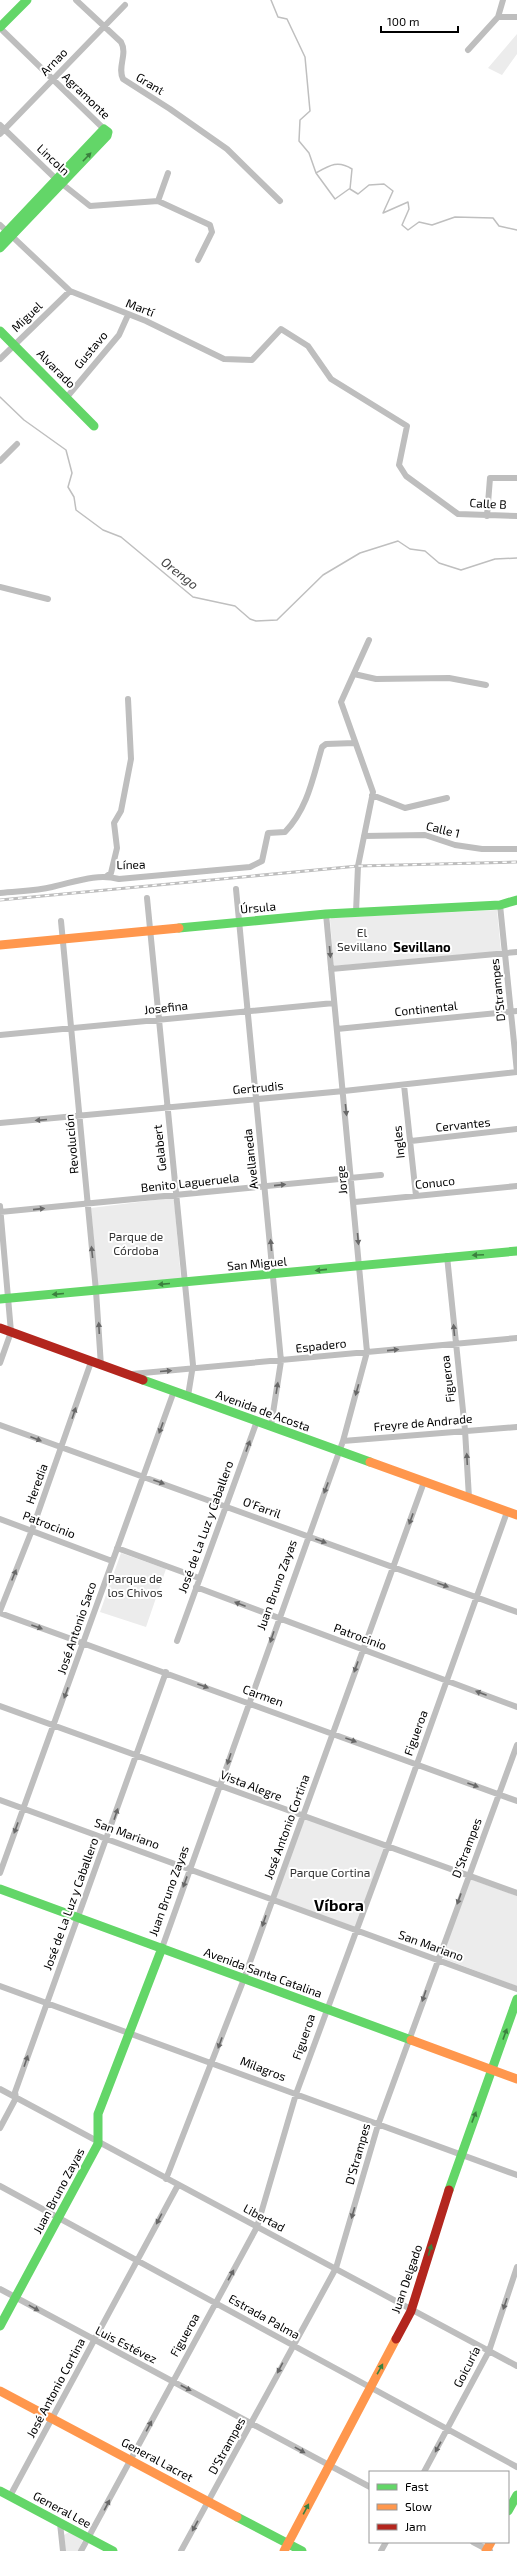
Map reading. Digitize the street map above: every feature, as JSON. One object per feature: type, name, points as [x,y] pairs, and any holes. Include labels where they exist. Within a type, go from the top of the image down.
[{"type":"street","points":[[0,27],[27,0]]},
{"type":"street","name":"Grant","points":[[76,0],[124,46],[121,70],[123,79],[170,108],[227,149],[280,201]]},
{"type":"street","points":[[468,50],[498,18],[503,0]]},
{"type":"street","name":"Arnao","points":[[1,129],[53,79],[125,5]]},
{"type":"street","points":[[498,18],[517,17]]},
{"type":"street","name":"Agramonte","points":[[0,27],[104,129]]},
{"type":"street","name":"Lincoln","points":[[1,129],[58,182],[86,204],[94,206],[158,201]]},
{"type":"street","points":[[0,248],[9,234],[58,182],[107,136],[108,132],[104,129]]},
{"type":"street","points":[[168,173],[158,201],[210,225],[212,232],[198,260]]},
{"type":"street","name":"Martí","points":[[0,224],[70,291],[128,315],[224,359],[252,360],[281,329],[308,346],[330,379],[406,426],[399,465],[406,476],[458,514]]},
{"type":"street","points":[[0,239],[9,234]]},
{"type":"street","name":"Miguel","points":[[0,359],[70,291]]},
{"type":"street","name":"Gustavo","points":[[67,397],[119,334],[128,315]]},
{"type":"street","name":"Alvarado","points":[[0,331],[67,397],[94,426]]},
{"type":"street","points":[[0,461],[16,444]]},
{"type":"street","points":[[486,516],[490,478],[517,478]]},
{"type":"street","name":"Calle B","points":[[458,514],[517,516]]},
{"type":"street","points":[[0,587],[48,599]]},
{"type":"street","points":[[356,912],[358,866],[372,796],[341,702],[369,640]]},
{"type":"street","points":[[354,674],[376,679],[449,678],[486,685]]},
{"type":"street","points":[[107,876],[111,873],[114,865],[117,848],[114,837],[114,823],[121,811],[131,759],[128,699]]},
{"type":"street","name":"Línea","points":[[0,893],[52,887],[63,883],[107,876],[119,879],[250,866],[262,861],[268,833],[285,832],[296,820],[310,790],[322,747],[326,744],[355,743]]},
{"type":"street","points":[[372,796],[405,808],[447,798]]},
{"type":"street","name":"Calle 1","points":[[364,836],[425,835],[455,845],[482,849],[517,849]]},
{"type":"street","name":"Avellaneda","points":[[236,890],[281,1361],[270,1426]]},
{"type":"street","name":"Gelabert","points":[[147,898],[166,1108],[193,1368],[188,1396]]},
{"type":"street","name":"Úrsula","points":[[0,945],[326,914],[500,905],[517,900]]},
{"type":"street","name":"D'Strampes","points":[[500,905],[514,1011],[517,1072]]},
{"type":"street","name":"Jorge","points":[[326,914],[355,1202],[368,1352],[343,1441]]},
{"type":"street","name":"Revolución","points":[[61,921],[96,1291],[101,1366]]},
{"type":"street","points":[[331,969],[517,952]]},
{"type":"street","name":"Josefina","points":[[0,1035],[334,1003]]},
{"type":"street","name":"Continental","points":[[337,1029],[514,1011]]},
{"type":"street","name":"Gertrudis","points":[[0,1124],[404,1085],[517,1072]]},
{"type":"street","name":"Ingles","points":[[404,1085],[416,1196]]},
{"type":"street","name":"Cervantes","points":[[410,1141],[517,1130]]},
{"type":"street","name":"Benito Lagueruela","points":[[0,1212],[382,1175]]},
{"type":"street","name":"Conuco","points":[[355,1202],[517,1186]]},
{"type":"street","points":[[0,1206],[5,1299],[11,1332],[0,1363]]},
{"type":"street","name":"San Miguel","points":[[5,1299],[360,1266],[447,1256],[517,1251]]},
{"type":"street","name":"Figueroa","points":[[447,1256],[465,1430],[469,1498]]},
{"type":"street","name":"Avenida de Acosta","points":[[0,1328],[101,1366],[127,1374],[517,1515]]},
{"type":"street","name":"Espadero","points":[[127,1374],[281,1361],[517,1338]]},
{"type":"street","name":"Heredia","points":[[0,1612],[62,1448],[91,1362]]},
{"type":"street","name":"José Antonio Saco","points":[[0,1873],[84,1644],[112,1561],[174,1391]]},
{"type":"street","name":"José de La Luz y Caballero","points":[[177,1641],[257,1421]]},
{"type":"street","name":"O'Farril","points":[[0,1425],[517,1612]]},
{"type":"street","name":"Freyre de Andrade","points":[[343,1441],[517,1426]]},
{"type":"street","points":[[340,1452],[343,1441]]},
{"type":"street","name":"Juan Bruno Zayas","points":[[0,2326],[98,2144],[98,2114],[162,1948],[278,1619],[340,1452]]},
{"type":"street","name":"José Antonio Cortina","points":[[166,2179],[213,2062],[424,1482]]},
{"type":"street","name":"Figueroa","points":[[81,2551],[257,2227],[296,2094],[326,2009],[387,1848],[416,1764],[448,1681],[476,1597],[507,1512]]},
{"type":"street","name":"Patrocinio","points":[[0,1519],[112,1561]]},
{"type":"street","points":[[117,1548],[199,1578]]},
{"type":"street","name":"Patrocinio","points":[[196,1587],[278,1619],[517,1707]]},
{"type":"street","name":"Carmen","points":[[0,1612],[84,1644],[166,1672],[517,1801]]},
{"type":"street","name":"José de La Luz y Caballero","points":[[0,2128],[16,2098],[15,2092],[166,1672]]},
{"type":"street","name":"Vista Alegre","points":[[0,1706],[220,1785],[387,1848],[517,1893]]},
{"type":"street","name":"D'Strampes","points":[[181,2551],[252,2423],[292,2345],[336,2268],[378,2125],[468,1875],[517,1745]]},
{"type":"street","name":"San Mariano","points":[[0,1800],[190,1868],[517,1989]]},
{"type":"street","name":"Avenida Santa Catalina","points":[[0,1890],[78,1917],[517,2079]]},
{"type":"street","name":"Milagros","points":[[0,1986],[46,2004],[213,2062],[378,2125],[517,2175]]},
{"type":"street","name":"Juan Delgado","points":[[286,2547],[412,2311],[460,2154],[517,1999]]},
{"type":"street","name":"Libertad","points":[[0,2089],[98,2144],[336,2268],[412,2311],[517,2366]]},
{"type":"street","name":"José Antonio Cortina","points":[[10,2496],[178,2185]]},
{"type":"street","name":"Estrada Palma","points":[[0,2186],[216,2302],[370,2388],[448,2428],[517,2467]]},
{"type":"street","name":"Goicuría","points":[[425,2471],[489,2351],[517,2267]]},
{"type":"street","name":"Luis Estévez","points":[[0,2289],[94,2341],[173,2381],[369,2486]]},
{"type":"street","name":"General Lacret","points":[[0,2391],[209,2501],[286,2547],[302,2551]]},
{"type":"street","name":"General Lee","points":[[0,2491],[113,2551]]},
{"type":"street","points":[[509,2509],[517,2495]]},
{"type":"street","points":[[60,2523],[63,2551]]},
{"type":"street","points":[[476,2543],[488,2548]]},
{"type":"green space","points":[[517,34],[517,54],[502,75],[488,68]]},
{"type":"green space","name":"El Sevillano","points":[[497,910],[501,951],[334,966],[331,918]]},
{"type":"green space","name":"Parque de Córdoba","points":[[171,1198],[174,1200],[181,1279],[101,1288],[98,1285],[91,1208]]},
{"type":"green space","name":"Parque de los Chivos","points":[[121,1553],[166,1569],[146,1627],[100,1612]]},
{"type":"green space","name":"Parque Cortina","points":[[303,1817],[387,1848],[356,1930],[272,1899]]},
{"type":"green space","points":[[470,1879],[517,1896],[517,1986],[442,1958]]},
{"type":"green space","points":[[69,2532],[83,2540],[78,2551],[65,2551],[64,2535]]},
{"type":"waterway","points":[[271,0],[278,17],[287,19],[305,57],[310,111],[300,120],[299,141],[309,153],[316,173],[335,199],[349,189]]},
{"type":"waterway","points":[[316,173],[338,164],[347,166],[352,169],[350,189],[358,194],[369,185],[384,184],[393,191],[383,213],[408,202],[409,209],[402,225],[408,230],[419,222],[432,225],[455,217],[493,218],[499,226],[517,230]]},
{"type":"waterway","name":"Orengo","points":[[0,397],[24,420],[66,450],[72,473],[68,487],[74,497],[76,510],[103,530],[121,537],[193,597],[235,606],[250,619],[256,621],[277,620],[323,575],[360,553],[398,541],[410,549],[425,551],[439,563],[461,570],[495,559],[517,558]]},
{"type":"railway","points":[[0,900],[358,866],[517,862]]},
{"type":"traffic: fast","points":[[0,27],[27,0]]},
{"type":"traffic: fast","points":[[0,239],[104,129],[108,132],[107,136],[0,248]]},
{"type":"traffic: fast","points":[[0,331],[94,426]]},
{"type":"traffic: fast","points":[[179,928],[326,914],[500,905],[517,900]]},
{"type":"traffic: fast","points":[[0,1299],[517,1251]]},
{"type":"traffic: fast","points":[[143,1380],[370,1462]]},
{"type":"traffic: fast","points":[[0,1889],[411,2040]]},
{"type":"traffic: fast","points":[[0,2326],[98,2144],[98,2114],[162,1948]]},
{"type":"traffic: fast","points":[[449,2190],[517,1999]]},
{"type":"traffic: fast","points":[[0,2491],[113,2551]]},
{"type":"traffic: fast","points":[[509,2509],[517,2495]]},
{"type":"traffic: fast","points":[[237,2517],[302,2551]]},
{"type":"traffic: slow","points":[[0,945],[179,928]]},
{"type":"traffic: slow","points":[[370,1462],[517,1515]]},
{"type":"traffic: slow","points":[[411,2040],[517,2079]]},
{"type":"traffic: slow","points":[[284,2551],[396,2339]]},
{"type":"traffic: slow","points":[[0,2391],[237,2517]]},
{"type":"traffic: slow","points":[[486,2551],[490,2543]]},
{"type":"traffic: jam","points":[[0,1328],[143,1380]]},
{"type":"traffic: jam","points":[[396,2339],[411,2311],[449,2190]]},
{"type":"district","name":"Sevillano","points":[[422,947]]},
{"type":"district","name":"Víbora","points":[[339,1905]]}]
